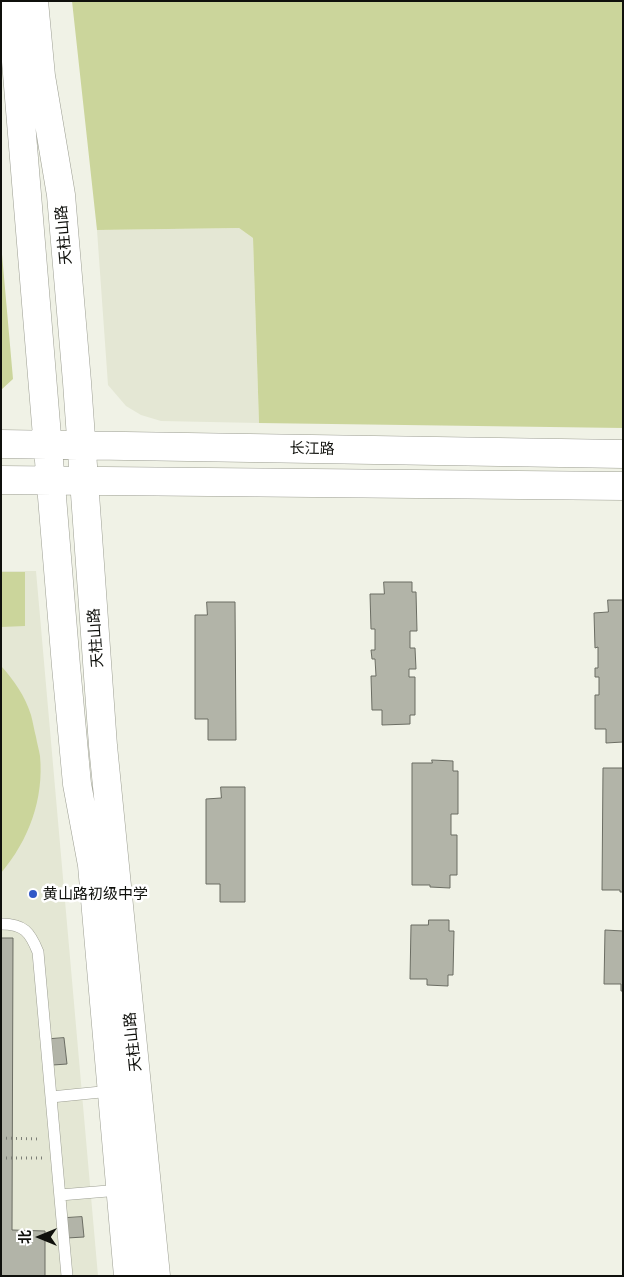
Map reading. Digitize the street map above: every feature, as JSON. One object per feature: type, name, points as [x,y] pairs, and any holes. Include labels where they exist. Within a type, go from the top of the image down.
[{"type":"street","name":"天柱山路","points":[[11,1],[77,784],[92,865],[128,1276]]},
{"type":"street","name":"天柱山路","points":[[34,1],[41,76],[61,195],[82,445],[103,746],[156,1276]]},
{"type":"street","name":"长江路","points":[[1,444],[623,454]]},
{"type":"street","points":[[1,480],[623,486]]},
{"type":"lane","points":[[1,924],[22,927],[32,937],[38,952],[67,1276]]},
{"type":"lane","points":[[51,1097],[112,1091]]},
{"type":"lane","points":[[60,1195],[121,1190]]},
{"type":"path","points":[[1,1138],[55,1139]]},
{"type":"path","points":[[1,1158],[56,1158]]},
{"type":"shaded area","points":[[239,228],[253,238],[259,423],[161,421],[141,415],[126,406],[108,385],[97,230]]},
{"type":"shaded area","name":"黄山路初级中学","points":[[1,571],[36,571],[98,1276],[1,1276]]},
{"type":"green space","points":[[72,1],[623,1],[623,428],[259,423],[253,238],[239,228],[97,230]]},
{"type":"green space","points":[[1,243],[13,379],[1,390]]},
{"type":"green space","points":[[1,572],[25,572],[25,626],[1,627]]},
{"type":"green space","points":[[1,666],[19,689],[29,708],[40,754],[41,772],[40,788],[33,818],[19,847],[1,873]]},
{"type":"building","points":[[384,582],[412,582],[412,592],[416,592],[417,631],[410,631],[410,648],[415,648],[416,669],[409,669],[409,677],[415,677],[415,715],[410,715],[410,724],[382,725],[382,710],[372,710],[371,676],[376,676],[375,659],[372,659],[371,650],[375,650],[375,629],[371,629],[370,594],[384,594]]},
{"type":"building","points":[[608,600],[623,600],[623,742],[606,743],[606,729],[595,729],[595,695],[599,695],[599,677],[595,677],[595,668],[598,668],[598,647],[595,648],[594,613],[608,612]]},
{"type":"building","points":[[207,602],[235,602],[236,740],[208,740],[208,719],[195,719],[195,615],[207,615]]},
{"type":"building","points":[[432,760],[453,761],[453,771],[458,771],[458,814],[451,814],[451,835],[457,835],[457,875],[450,875],[450,888],[412,885],[412,763],[432,763]]},
{"type":"building","points":[[603,768],[623,768],[623,892],[620,892],[620,890],[602,890]]},
{"type":"building","points":[[221,787],[245,787],[245,902],[220,902],[220,884],[206,884],[206,799],[221,798]]},
{"type":"building","points":[[429,920],[449,920],[449,931],[454,931],[453,975],[448,975],[448,986],[427,985],[427,979],[410,979],[411,925],[428,925]]},
{"type":"building","points":[[605,930],[623,931],[623,991],[621,991],[621,984],[604,984]]},
{"type":"building","points":[[1,938],[13,938],[12,1230],[45,1231],[45,1276],[1,1276]]},
{"type":"building","points":[[64,1038],[67,1064],[53,1065],[51,1039]]},
{"type":"building","points":[[82,1217],[84,1237],[67,1238],[66,1218]]},
{"type":"place","name":"黄山路初级中学","points":[[33,894]]}]
